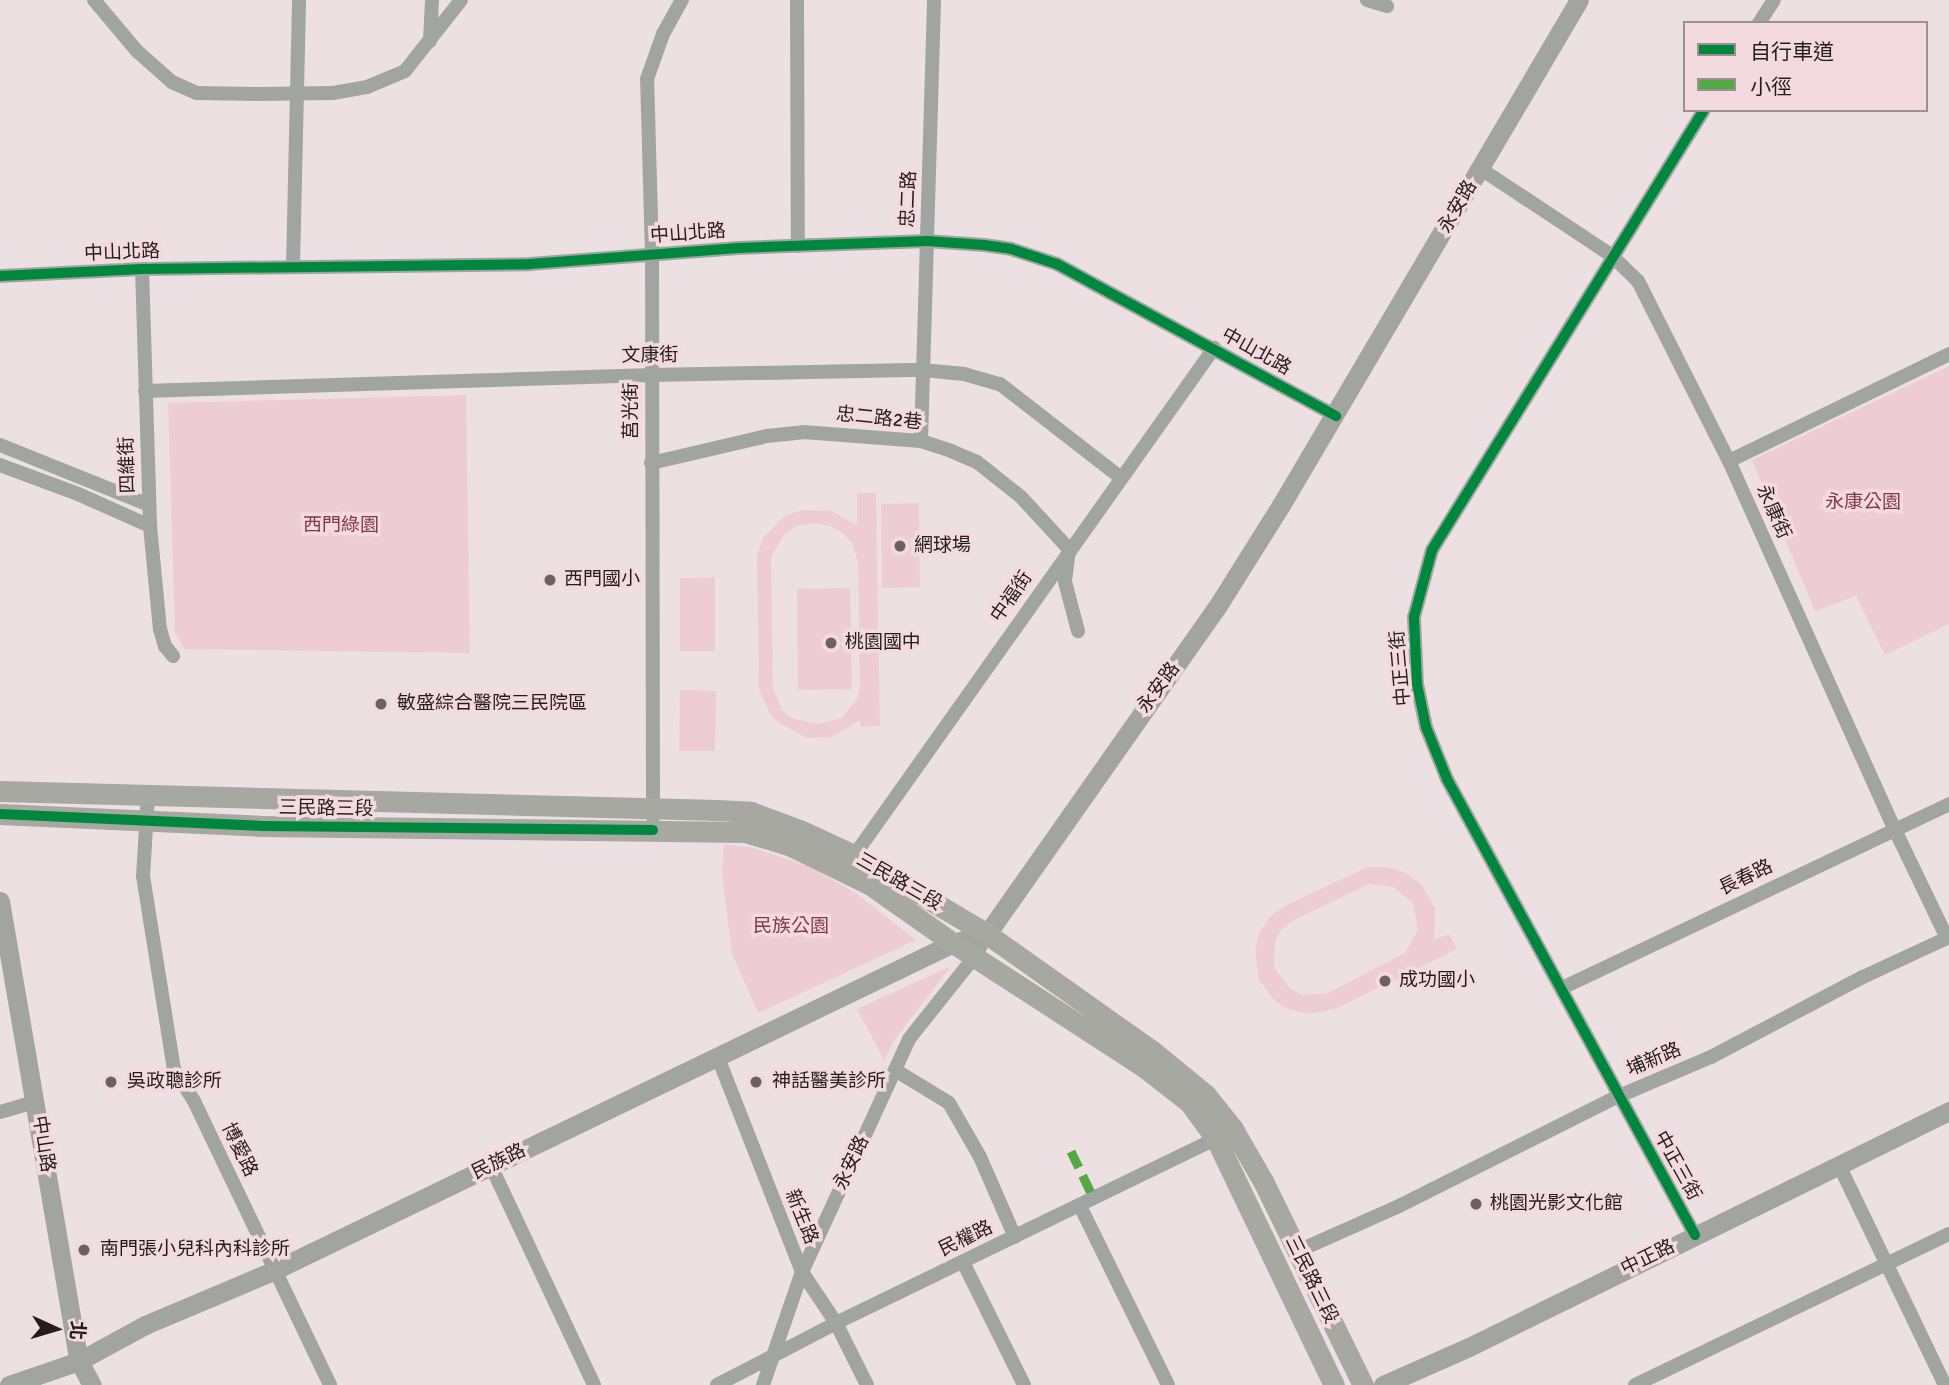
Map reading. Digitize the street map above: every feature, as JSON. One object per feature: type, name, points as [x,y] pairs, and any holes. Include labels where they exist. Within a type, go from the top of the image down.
[{"type":"main road","name":"永安路","points":[[987,934],[1217,607],[1336,416],[1579,0]]},
{"type":"main road","name":"三民路三段","points":[[0,791],[148,795],[653,819]]},
{"type":"main road","name":"三民路三段","points":[[0,814],[146,822],[653,819],[751,812],[987,934],[1179,1071],[1206,1095],[1334,1385]]},
{"type":"main road","name":"三民路三段","points":[[849,863],[953,943],[1144,1067],[1224,1134],[1297,1251],[1363,1385]]},
{"type":"main road","name":"中山路","points":[[0,901],[37,1102],[79,1361],[92,1385]]},
{"type":"main road","name":"民族路","points":[[9,1385],[79,1361],[145,1325],[275,1270],[953,943],[987,934]]},
{"type":"main road","name":"中正路","points":[[1383,1385],[1481,1341],[1949,1111]]},
{"type":"street","points":[[94,0],[137,51],[172,82],[197,93],[297,94],[333,93],[367,87],[405,71],[461,0]]},
{"type":"street","points":[[293,267],[299,0]]},
{"type":"street","points":[[430,41],[432,0]]},
{"type":"street","name":"莒光街","points":[[653,819],[652,254],[647,79],[663,34],[682,0]]},
{"type":"street","points":[[797,0],[798,246]]},
{"type":"street","name":"忠二路","points":[[921,441],[934,0]]},
{"type":"street","points":[[1367,0],[1387,6]]},
{"type":"street","points":[[1760,21],[1774,0]]},
{"type":"street","name":"中正三街","points":[[1695,1235],[1447,779],[1426,727],[1417,684],[1414,617],[1432,550],[1611,256],[1703,112]]},
{"type":"street","name":"永康街","points":[[1481,169],[1611,256],[1638,281],[1729,461],[1895,830],[1948,938]]},
{"type":"street","name":"中山北路","points":[[0,276],[142,269],[530,264],[652,254],[926,241],[1011,248],[1057,264],[1336,416]]},
{"type":"street","name":"四維街","points":[[142,269],[150,526],[160,629],[165,646],[173,656]]},
{"type":"street","name":"中福街","points":[[849,863],[1214,348]]},
{"type":"street","points":[[1729,461],[1949,354]]},
{"type":"street","name":"文康街","points":[[145,391],[652,375],[923,370],[964,374],[1000,384],[1121,478]]},
{"type":"street","name":"忠二路2巷","points":[[652,463],[767,436],[803,432],[921,441],[977,462],[1021,497],[1069,549]]},
{"type":"street","points":[[0,444],[149,505]]},
{"type":"street","points":[[0,465],[78,494],[150,526]]},
{"type":"street","points":[[1069,549],[1065,582],[1079,631]]},
{"type":"street","name":"博愛路","points":[[148,795],[143,876],[174,1069],[194,1101],[330,1385]]},
{"type":"street","name":"長春路","points":[[1562,988],[1949,804]]},
{"type":"street","name":"永安路","points":[[763,1385],[775,1357],[802,1272],[909,1039],[975,956],[987,934]]},
{"type":"street","name":"埔新路","points":[[1297,1251],[1399,1206],[1619,1096],[1711,1057],[1863,977],[1948,938]]},
{"type":"street","name":"新生路","points":[[717,1055],[802,1272],[836,1323],[867,1385]]},
{"type":"street","points":[[895,1070],[948,1103],[980,1157],[1015,1237]]},
{"type":"street","points":[[0,1112],[37,1102]]},
{"type":"street","name":"民權路","points":[[717,1385],[836,1323],[1224,1134]]},
{"type":"street","points":[[1839,1165],[1945,1385]]},
{"type":"street","points":[[491,1166],[594,1385]]},
{"type":"street","points":[[1080,1206],[1168,1385]]},
{"type":"street","points":[[1635,1385],[1949,1234]]},
{"type":"street","points":[[963,1262],[1024,1385]]},
{"type":"green space","name":"永康公園","points":[[1949,366],[1949,624],[1885,655],[1856,596],[1815,611],[1752,460]]},
{"type":"green space","name":"西門綠園","points":[[466,395],[470,653],[184,649],[175,632],[168,403]]},
{"type":"green space","points":[[857,493],[876,493],[880,726],[861,727],[860,720],[832,737],[807,738],[778,722],[769,712],[759,690],[757,556],[763,538],[783,517],[793,513],[804,510],[831,511],[857,525]],"holes":[[[814,523],[842,532],[852,543],[858,562],[860,688],[857,699],[842,718],[818,724],[791,718],[782,710],[773,688],[771,557],[785,533],[797,526]]]},
{"type":"green space","name":"網球場","points":[[919,503],[920,587],[882,588],[881,504]]},
{"type":"green space","points":[[715,577],[715,651],[680,651],[680,578]]},
{"type":"green space","points":[[850,588],[852,689],[798,690],[797,589]]},
{"type":"green space","points":[[680,690],[716,691],[715,751],[679,751]]},
{"type":"green space","name":"民族公園","points":[[724,844],[754,848],[808,866],[854,892],[916,940],[758,1013],[732,954],[722,874]]},
{"type":"green space","points":[[1368,867],[1387,867],[1406,873],[1421,884],[1435,908],[1434,940],[1449,934],[1457,949],[1335,1009],[1309,1014],[1285,1008],[1274,1000],[1259,980],[1255,951],[1259,934],[1269,918],[1284,906]],"holes":[[[1369,884],[1394,887],[1413,904],[1418,930],[1405,953],[1328,993],[1302,995],[1290,989],[1274,967],[1275,941],[1282,929],[1292,921]]]},
{"type":"green space","points":[[951,966],[895,1039],[884,1060],[857,1009]]},
{"type":"marked path","points":[[1071,1151],[1094,1199]]},
{"type":"cycle path","points":[[1695,1235],[1447,779],[1426,727],[1417,684],[1414,617],[1432,550],[1703,112]]},
{"type":"cycle path","points":[[0,276],[142,269],[530,264],[738,248],[927,241],[984,245],[1011,249],[1057,264],[1336,416]]},
{"type":"cycle path","points":[[0,814],[260,826],[653,830]]},
{"type":"place","name":"網球場","points":[[900,546]]},
{"type":"place","name":"西門國小","points":[[550,580]]},
{"type":"place","name":"桃園國中","points":[[831,643]]},
{"type":"place","name":"敏盛綜合醫院三民院區","points":[[381,704]]},
{"type":"place","name":"成功國小","points":[[1385,981]]},
{"type":"place","name":"吳政聰診所","points":[[111,1082]]},
{"type":"place","name":"神話醫美診所","points":[[756,1082]]},
{"type":"place","name":"桃園光影文化館","points":[[1476,1204]]},
{"type":"place","name":"南門張小兒科內科診所","points":[[84,1250]]}]
